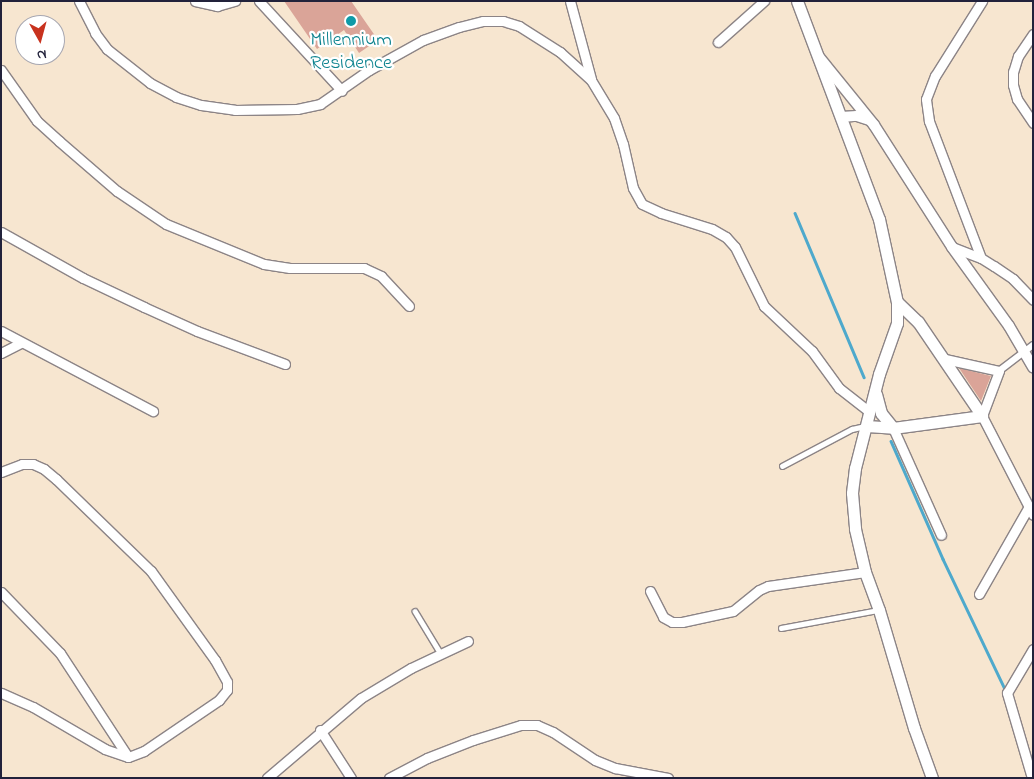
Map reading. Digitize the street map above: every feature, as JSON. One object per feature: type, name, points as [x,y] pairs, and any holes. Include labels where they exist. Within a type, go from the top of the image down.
[{"type":"main road","points":[[797,1],[879,219],[898,302],[897,323],[876,385],[855,468],[852,493],[855,529],[865,572],[880,610],[914,728],[932,778]]},
{"type":"main road","points":[[867,426],[893,428],[982,416],[918,322],[898,302]]},
{"type":"main road","points":[[897,323],[912,320],[918,322]]},
{"type":"main road","points":[[876,385],[878,404],[886,421],[893,428]]},
{"type":"street","points":[[79,1],[95,33],[107,49],[150,83],[176,97],[201,105],[235,110],[298,109],[320,104],[342,91],[369,70],[423,40],[459,26],[483,21],[503,21],[519,26],[560,52],[591,80]]},
{"type":"street","points":[[195,1],[217,6],[235,1]]},
{"type":"street","points":[[259,1],[342,91]]},
{"type":"street","points":[[570,1],[591,80],[617,125],[637,199],[650,209],[712,229],[726,237],[735,247],[764,306],[812,351],[839,388],[870,412]]},
{"type":"street","points":[[718,42],[764,1]]},
{"type":"street","points":[[981,258],[929,121],[926,99],[935,76],[982,1]]},
{"type":"street","points":[[1033,34],[1018,56],[1013,72],[1013,85],[1017,98],[1033,123]]},
{"type":"street","points":[[818,56],[869,120],[952,248],[1029,348],[1033,367]]},
{"type":"street","points":[[1,70],[37,121],[58,141],[117,191],[166,224],[264,264],[290,268],[364,268],[381,276],[409,306]]},
{"type":"street","points":[[841,117],[857,116],[869,120]]},
{"type":"street","points":[[1,232],[83,278],[197,332],[285,364]]},
{"type":"street","points":[[952,248],[981,258],[1013,280],[1033,300]]},
{"type":"street","points":[[1,331],[153,411]]},
{"type":"street","points":[[1,352],[22,342]]},
{"type":"street","points":[[979,594],[1030,511],[982,416],[999,372],[1029,348]]},
{"type":"street","points":[[945,359],[999,372]]},
{"type":"street","points":[[893,428],[941,535]]},
{"type":"street","points":[[1,472],[22,464],[33,464],[44,469],[151,571],[225,676],[226,690],[219,700],[144,751],[128,757],[105,749],[33,707],[1,693]]},
{"type":"street","points":[[650,591],[663,617],[672,622],[682,622],[733,611],[759,590],[768,586],[865,572]]},
{"type":"street","points":[[1,592],[60,653],[128,757]]},
{"type":"street","points":[[267,778],[320,730],[361,698],[440,654],[468,641]]},
{"type":"street","points":[[1032,778],[1009,691],[1033,649]]},
{"type":"street","points":[[389,778],[407,768],[500,730],[521,725],[537,725],[553,732],[595,760],[615,768],[668,778]]},
{"type":"street","points":[[320,730],[350,778]]},
{"type":"lane","points":[[782,466],[852,429],[867,426]]},
{"type":"lane","points":[[781,628],[880,610]]},
{"type":"lane","points":[[415,611],[440,654]]},
{"type":"building","points":[[284,1],[351,1],[378,40],[359,53],[344,30],[317,49]]},
{"type":"building","points":[[959,368],[991,376],[981,401]]},
{"type":"waterway","points":[[795,213],[864,377]]},
{"type":"waterway","points":[[891,441],[943,559],[1005,689]]},
{"type":"place","name":"Millennium Residence","points":[[351,21]]}]
